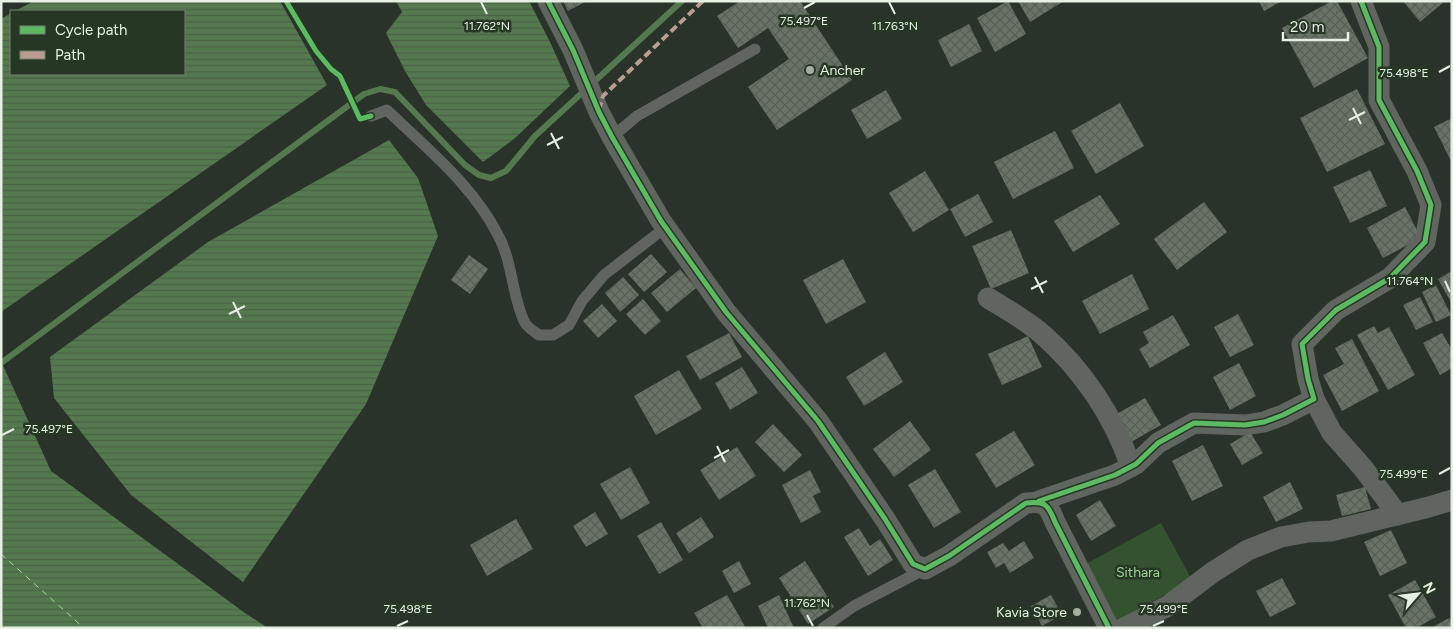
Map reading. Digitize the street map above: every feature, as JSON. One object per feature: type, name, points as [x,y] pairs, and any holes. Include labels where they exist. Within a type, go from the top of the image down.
[{"type":"street","points":[[548,1],[573,50],[599,112],[612,137],[666,227],[726,312],[822,428],[885,519],[913,564],[925,569],[949,556],[1026,502],[1039,502],[1115,475],[1131,467],[1158,443],[1194,423],[1246,425],[1264,422],[1283,415],[1314,399]]},
{"type":"street","points":[[1361,1],[1378,47],[1379,100],[1417,171],[1431,205],[1425,242],[1390,278],[1336,310],[1302,344],[1308,379],[1314,399],[1332,433],[1363,468],[1398,515]]},
{"type":"street","points":[[988,298],[1041,332],[1078,370],[1123,442],[1131,467]]},
{"type":"street","points":[[1124,628],[1168,606],[1213,572],[1248,550],[1281,537],[1309,532],[1331,531],[1452,500]]},
{"type":"street","points":[[1039,502],[1050,509],[1109,628]]},
{"type":"lane","points":[[612,137],[637,116],[755,49]]},
{"type":"lane","points":[[371,116],[387,110],[451,170],[483,209],[499,236],[508,259],[517,298],[526,324],[539,335],[553,335],[569,325],[582,301],[604,275],[666,227]]},
{"type":"lane","points":[[823,628],[854,606],[925,569]]},
{"type":"green space","name":"Sithara","points":[[1161,523],[1192,580],[1115,622],[1084,565]]},
{"type":"shaded area","points":[[34,1],[280,1],[327,85],[1,312],[1,19],[10,14],[10,75],[185,75],[185,10],[17,10]]},
{"type":"shaded area","points":[[396,1],[529,1],[570,86],[514,139],[483,162],[426,105],[405,71],[386,33],[402,12]]},
{"type":"shaded area","points":[[389,140],[418,178],[438,236],[366,404],[243,582],[131,495],[54,398],[50,357],[208,242]]},
{"type":"shaded area","points":[[1,361],[51,471],[268,628],[1,628]]},
{"type":"building","points":[[563,1],[587,1],[568,11]]},
{"type":"building","name":"Ancher","points":[[740,1],[800,1],[852,80],[777,130],[748,87],[789,59],[768,28],[738,48],[717,16]]},
{"type":"building","points":[[1008,1],[1026,34],[995,52],[977,18]]},
{"type":"building","points":[[1018,1],[1064,1],[1030,22]]},
{"type":"building","points":[[1259,1],[1282,1],[1264,11]]},
{"type":"building","points":[[1332,1],[1337,1],[1368,58],[1314,88],[1282,28]]},
{"type":"building","points":[[1403,1],[1445,1],[1420,22]]},
{"type":"building","points":[[969,24],[982,51],[951,67],[938,40]]},
{"type":"building","points":[[1357,89],[1385,144],[1327,172],[1300,118]]},
{"type":"building","points":[[886,90],[902,119],[867,139],[851,110]]},
{"type":"building","points":[[1120,103],[1144,146],[1096,174],[1071,131]]},
{"type":"building","points":[[1452,118],[1452,163],[1434,127]]},
{"type":"building","points":[[1055,131],[1074,168],[1013,199],[994,162]]},
{"type":"building","points":[[1370,170],[1387,206],[1350,223],[1333,187]]},
{"type":"building","points":[[925,171],[949,210],[913,232],[889,193]]},
{"type":"building","points":[[978,194],[993,222],[965,237],[950,209]]},
{"type":"building","points":[[1100,195],[1120,224],[1073,252],[1054,221]]},
{"type":"building","points":[[1204,202],[1227,232],[1177,270],[1154,239]]},
{"type":"building","points":[[1405,207],[1421,238],[1383,258],[1367,228]]},
{"type":"building","points":[[1011,230],[1029,273],[991,289],[972,246]]},
{"type":"building","points":[[651,254],[667,272],[644,292],[628,274]]},
{"type":"building","points":[[469,255],[488,269],[470,294],[451,280]]},
{"type":"building","points":[[843,259],[866,302],[826,324],[803,280]]},
{"type":"building","points":[[680,269],[696,288],[667,312],[651,293]]},
{"type":"building","points":[[1452,271],[1452,304],[1438,279]]},
{"type":"building","points":[[1132,274],[1149,309],[1100,334],[1082,301]]},
{"type":"building","points":[[623,277],[639,295],[620,312],[605,293]]},
{"type":"building","points":[[1436,285],[1451,315],[1436,322],[1422,292]]},
{"type":"building","points":[[1420,297],[1433,322],[1416,330],[1403,305]]},
{"type":"building","points":[[643,299],[661,321],[645,335],[626,314]]},
{"type":"building","points":[[602,304],[617,321],[598,338],[583,321]]},
{"type":"building","points":[[1238,314],[1254,345],[1230,357],[1214,327]]},
{"type":"building","points":[[1173,315],[1190,345],[1150,368],[1139,349],[1149,343],[1143,332]]},
{"type":"building","points":[[1374,326],[1378,333],[1389,327],[1415,375],[1388,390],[1357,335]]},
{"type":"building","points":[[729,333],[742,357],[700,380],[686,356]]},
{"type":"building","points":[[1442,333],[1452,350],[1452,368],[1440,375],[1423,343]]},
{"type":"building","points":[[1028,336],[1042,367],[1002,385],[988,354]]},
{"type":"building","points":[[1352,339],[1379,391],[1342,411],[1323,375],[1344,364],[1335,348]]},
{"type":"building","points":[[885,352],[903,382],[864,406],[846,377]]},
{"type":"building","points":[[1239,363],[1256,396],[1230,410],[1213,377]]},
{"type":"building","points":[[742,367],[758,393],[730,410],[715,383]]},
{"type":"building","points":[[679,370],[702,409],[656,435],[634,396]]},
{"type":"building","points":[[1145,398],[1161,425],[1131,442],[1115,415]]},
{"type":"building","points":[[910,421],[931,450],[894,477],[873,449]]},
{"type":"building","points":[[773,424],[802,455],[784,472],[755,442]]},
{"type":"building","points":[[1014,431],[1035,465],[996,488],[975,454]]},
{"type":"building","points":[[1250,432],[1263,453],[1242,465],[1230,444]]},
{"type":"building","points":[[1203,445],[1223,486],[1192,501],[1172,461]]},
{"type":"building","points":[[737,447],[756,476],[719,500],[700,470]]},
{"type":"building","points":[[630,467],[650,503],[621,520],[600,484]]},
{"type":"building","points":[[935,469],[961,512],[934,528],[908,485]]},
{"type":"building","points":[[810,470],[821,492],[813,496],[821,512],[801,523],[782,485]]},
{"type":"building","points":[[1290,482],[1303,509],[1276,522],[1263,497]]},
{"type":"building","points":[[1365,487],[1371,509],[1342,516],[1336,495]]},
{"type":"building","points":[[1100,500],[1116,526],[1091,541],[1076,515]]},
{"type":"building","points":[[595,512],[608,534],[586,547],[573,526]]},
{"type":"building","points":[[701,517],[714,537],[689,553],[676,533]]},
{"type":"building","points":[[516,519],[533,549],[487,576],[470,545]]},
{"type":"building","points":[[661,522],[683,560],[659,574],[637,536]]},
{"type":"building","points":[[859,528],[870,546],[880,539],[893,560],[868,576],[844,537]]},
{"type":"building","points":[[1391,530],[1407,563],[1380,576],[1364,542]]},
{"type":"building","points":[[1024,541],[1034,558],[1010,573],[1004,563],[996,568],[987,552],[1003,543],[1009,551]]},
{"type":"building","points":[[739,561],[751,584],[734,593],[722,571]]},
{"type":"building","points":[[805,561],[834,607],[808,624],[779,578]]},
{"type":"building","points":[[1282,578],[1296,604],[1270,617],[1256,591]]},
{"type":"building","points":[[1415,580],[1436,617],[1416,628],[1406,628],[1388,595]]},
{"type":"building","points":[[727,595],[746,628],[703,628],[694,613]]},
{"type":"building","points":[[779,595],[794,628],[768,628],[758,606]]},
{"type":"building","points":[[1051,595],[1062,615],[1042,626],[1031,606]]},
{"type":"building","points":[[1449,618],[1452,622],[1452,628],[1431,628]]},
{"type":"waterway","points":[[1,363],[364,94],[380,89],[395,92],[465,165],[479,175],[491,178],[506,171],[535,136],[682,1]]},
{"type":"ferry route","points":[[1,554],[84,628]]},
{"type":"marked path","points":[[599,110],[603,96],[703,1]]},
{"type":"cycle path","points":[[286,1],[316,51],[331,69],[340,76],[360,119],[371,116]]},
{"type":"cycle path","points":[[548,1],[573,50],[599,112],[661,221],[726,312],[818,421],[885,519],[913,564],[925,569],[949,556],[1026,503],[1042,503],[1050,511],[1109,628]]},
{"type":"cycle path","points":[[1039,501],[1115,475],[1136,464],[1158,443],[1194,423],[1245,425],[1264,422],[1283,415],[1314,399],[1308,379],[1302,344],[1336,310],[1390,278],[1425,242],[1431,205],[1417,171],[1379,100],[1379,47],[1361,1]]},
{"type":"place","name":"Ancher","points":[[810,70]]},
{"type":"place","name":"Kavia Store","points":[[1077,612]]}]
